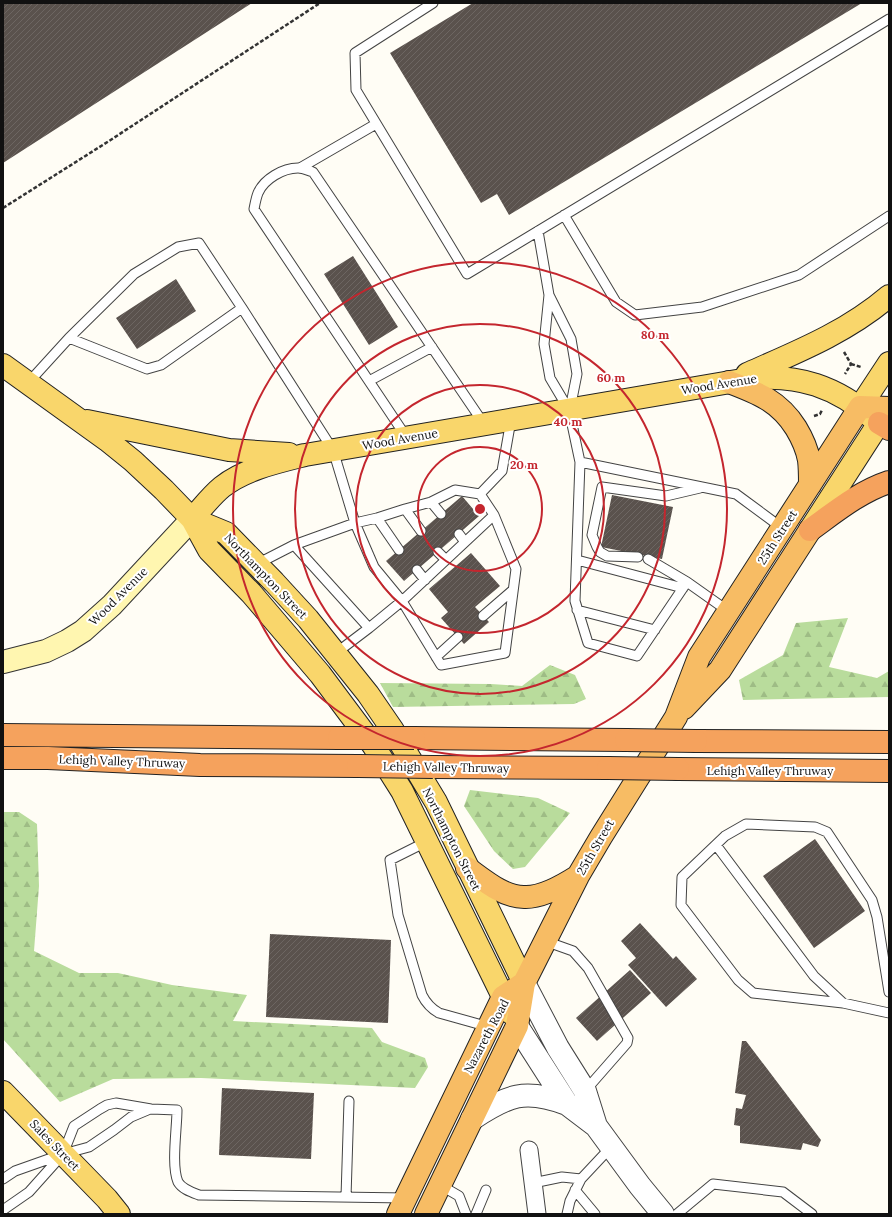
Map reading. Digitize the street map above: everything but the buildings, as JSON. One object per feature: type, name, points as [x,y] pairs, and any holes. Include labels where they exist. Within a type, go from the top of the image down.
[{"type":"highway","points":[[729,382],[768,398],[789,416],[805,446],[808,459],[810,485]]},
{"type":"highway","name":"Wood Avenue","points":[[860,407],[887,415]]},
{"type":"highway","name":"25th Street","points":[[524,983],[578,876],[676,717],[699,657],[860,407]]},
{"type":"highway","points":[[810,530],[851,500],[889,482]]},
{"type":"highway","name":"25th Street","points":[[676,717],[720,670],[810,530]]},
{"type":"highway","name":"Lehigh Valley Thruway","points":[[3,735],[889,742]]},
{"type":"highway","name":"Lehigh Valley Thruway","points":[[3,758],[48,758],[200,765],[889,771]]},
{"type":"highway","points":[[3,773],[48,758]]},
{"type":"highway","points":[[467,868],[492,886],[524,897],[550,891],[578,876]]},
{"type":"highway","name":"Nazareth Road","points":[[402,1206],[503,997],[524,983]]},
{"type":"highway","name":"Nazareth Road","points":[[426,1214],[517,1026],[524,983]]},
{"type":"main road","points":[[729,382],[835,334],[863,316],[889,296]]},
{"type":"main road","name":"25th Street","points":[[860,407],[889,363]]},
{"type":"main road","name":"Northampton Street","points":[[3,365],[80,420],[133,461],[164,490],[192,519],[209,550],[272,616],[348,709],[373,744],[402,792],[517,1026]]},
{"type":"main road","name":"Wood Avenue","points":[[3,662],[46,651],[83,631],[112,605],[212,496],[230,481],[256,470],[305,455],[762,377],[778,377],[809,382],[834,392],[860,407]]},
{"type":"main road","name":"25th Street","points":[[810,530],[887,415]]},
{"type":"main road","points":[[80,420],[230,450],[305,455]]},
{"type":"main road","name":"Northampton Street","points":[[192,519],[226,533],[308,619],[368,694],[436,802],[524,983]]},
{"type":"main road","name":"Sales Street","points":[[3,1092],[113,1207],[129,1214]]},
{"type":"street","name":"Northampton Street","points":[[524,983],[558,1048],[586,1092],[596,1126]]},
{"type":"street","name":"Northampton Street","points":[[517,1026],[567,1104],[596,1126],[663,1214]]},
{"type":"street","points":[[472,1120],[497,1103],[523,1095],[550,1097],[567,1104]]},
{"type":"street","points":[[529,1150],[537,1214]]},
{"type":"lane","points":[[433,3],[355,53],[356,90],[467,274],[889,19]]},
{"type":"lane","points":[[376,124],[300,168],[287,170],[276,175],[265,183],[258,193],[254,209],[406,438]]},
{"type":"lane","points":[[300,168],[313,172],[484,424]]},
{"type":"lane","points":[[564,215],[616,302],[635,315],[702,307],[798,275],[889,216]]},
{"type":"lane","points":[[538,231],[549,295],[544,344],[550,378],[570,410],[580,462],[575,601],[588,643],[637,656],[685,585]]},
{"type":"lane","points":[[28,383],[69,338],[134,274],[178,247],[199,243],[333,450],[355,523],[374,567],[402,601],[441,665],[505,653],[516,569],[494,515],[480,494],[455,490],[431,502],[355,523],[294,545],[257,564]]},
{"type":"lane","points":[[549,295],[572,339],[577,374],[570,410]]},
{"type":"lane","points":[[69,338],[147,369],[161,365],[242,308]]},
{"type":"lane","points":[[369,381],[432,347]]},
{"type":"lane","points":[[480,494],[502,471],[512,419]]},
{"type":"lane","points":[[580,462],[736,494],[782,528]]},
{"type":"lane","points":[[638,557],[607,556],[600,552],[596,547],[592,535],[602,487],[666,496],[703,487]]},
{"type":"lane","points":[[431,502],[441,514]]},
{"type":"lane","points":[[405,509],[421,531]]},
{"type":"lane","points":[[336,653],[402,601],[494,515]]},
{"type":"lane","points":[[377,518],[399,550]]},
{"type":"lane","points":[[459,534],[465,542]]},
{"type":"lane","points":[[294,545],[369,628]]},
{"type":"lane","points":[[438,552],[446,560]]},
{"type":"lane","points":[[648,559],[685,585],[728,611]]},
{"type":"lane","points":[[577,560],[685,585]]},
{"type":"lane","points":[[417,570],[425,580]]},
{"type":"lane","points":[[483,616],[513,590]]},
{"type":"lane","points":[[577,610],[655,630]]},
{"type":"lane","points":[[436,657],[458,637]]},
{"type":"lane","points":[[889,992],[877,917],[872,900],[827,832],[815,826],[746,824],[725,836],[682,878],[681,905],[738,980],[753,993],[842,1003],[889,1013]]},
{"type":"lane","points":[[426,842],[390,860],[398,915],[422,995],[426,1003],[439,1013],[489,1027]]},
{"type":"lane","points":[[716,845],[814,976],[842,1003]]},
{"type":"lane","points":[[544,941],[573,951],[588,968],[628,1038],[627,1043],[586,1092]]},
{"type":"lane","points":[[346,1197],[349,1102]]},
{"type":"lane","points":[[3,1210],[29,1192],[63,1154],[74,1126],[107,1105],[116,1103],[151,1109],[178,1110],[174,1167],[179,1182],[188,1191],[199,1195],[346,1197],[402,1206]]},
{"type":"lane","points":[[3,1179],[15,1171],[88,1147],[114,1130],[131,1116],[151,1109]]},
{"type":"lane","points":[[567,1214],[570,1201],[581,1179],[611,1147]]},
{"type":"lane","points":[[533,1183],[562,1177],[581,1179]]},
{"type":"lane","points":[[677,1214],[714,1184],[783,1192],[812,1214]]},
{"type":"lane","points":[[440,1185],[459,1196],[466,1214]]},
{"type":"lane","points":[[476,1214],[486,1190]]},
{"type":"lane","points":[[575,1190],[595,1214]]},
{"type":"path","points":[[3,208],[109,142],[320,3]]},
{"type":"path","points":[[840,346],[851,364],[862,367]]},
{"type":"path","points":[[845,374],[851,364]]},
{"type":"path","points":[[808,419],[820,414],[823,408]]},
{"type":"path","points":[[820,414],[824,416]]},
{"type":"green space","points":[[848,618],[829,667],[877,678],[889,671],[889,697],[743,700],[739,680],[783,655],[796,623]]},
{"type":"green space","points":[[550,665],[575,675],[586,699],[574,704],[393,707],[380,683],[491,684],[522,686]]},
{"type":"green space","points":[[470,790],[538,798],[570,813],[525,867],[513,869],[494,851],[464,806]]},
{"type":"green space","points":[[3,812],[19,812],[37,824],[39,886],[34,951],[79,973],[118,973],[172,985],[247,995],[233,1021],[372,1028],[382,1042],[425,1058],[428,1067],[415,1088],[201,1078],[113,1079],[60,1102],[3,1039]]}]
